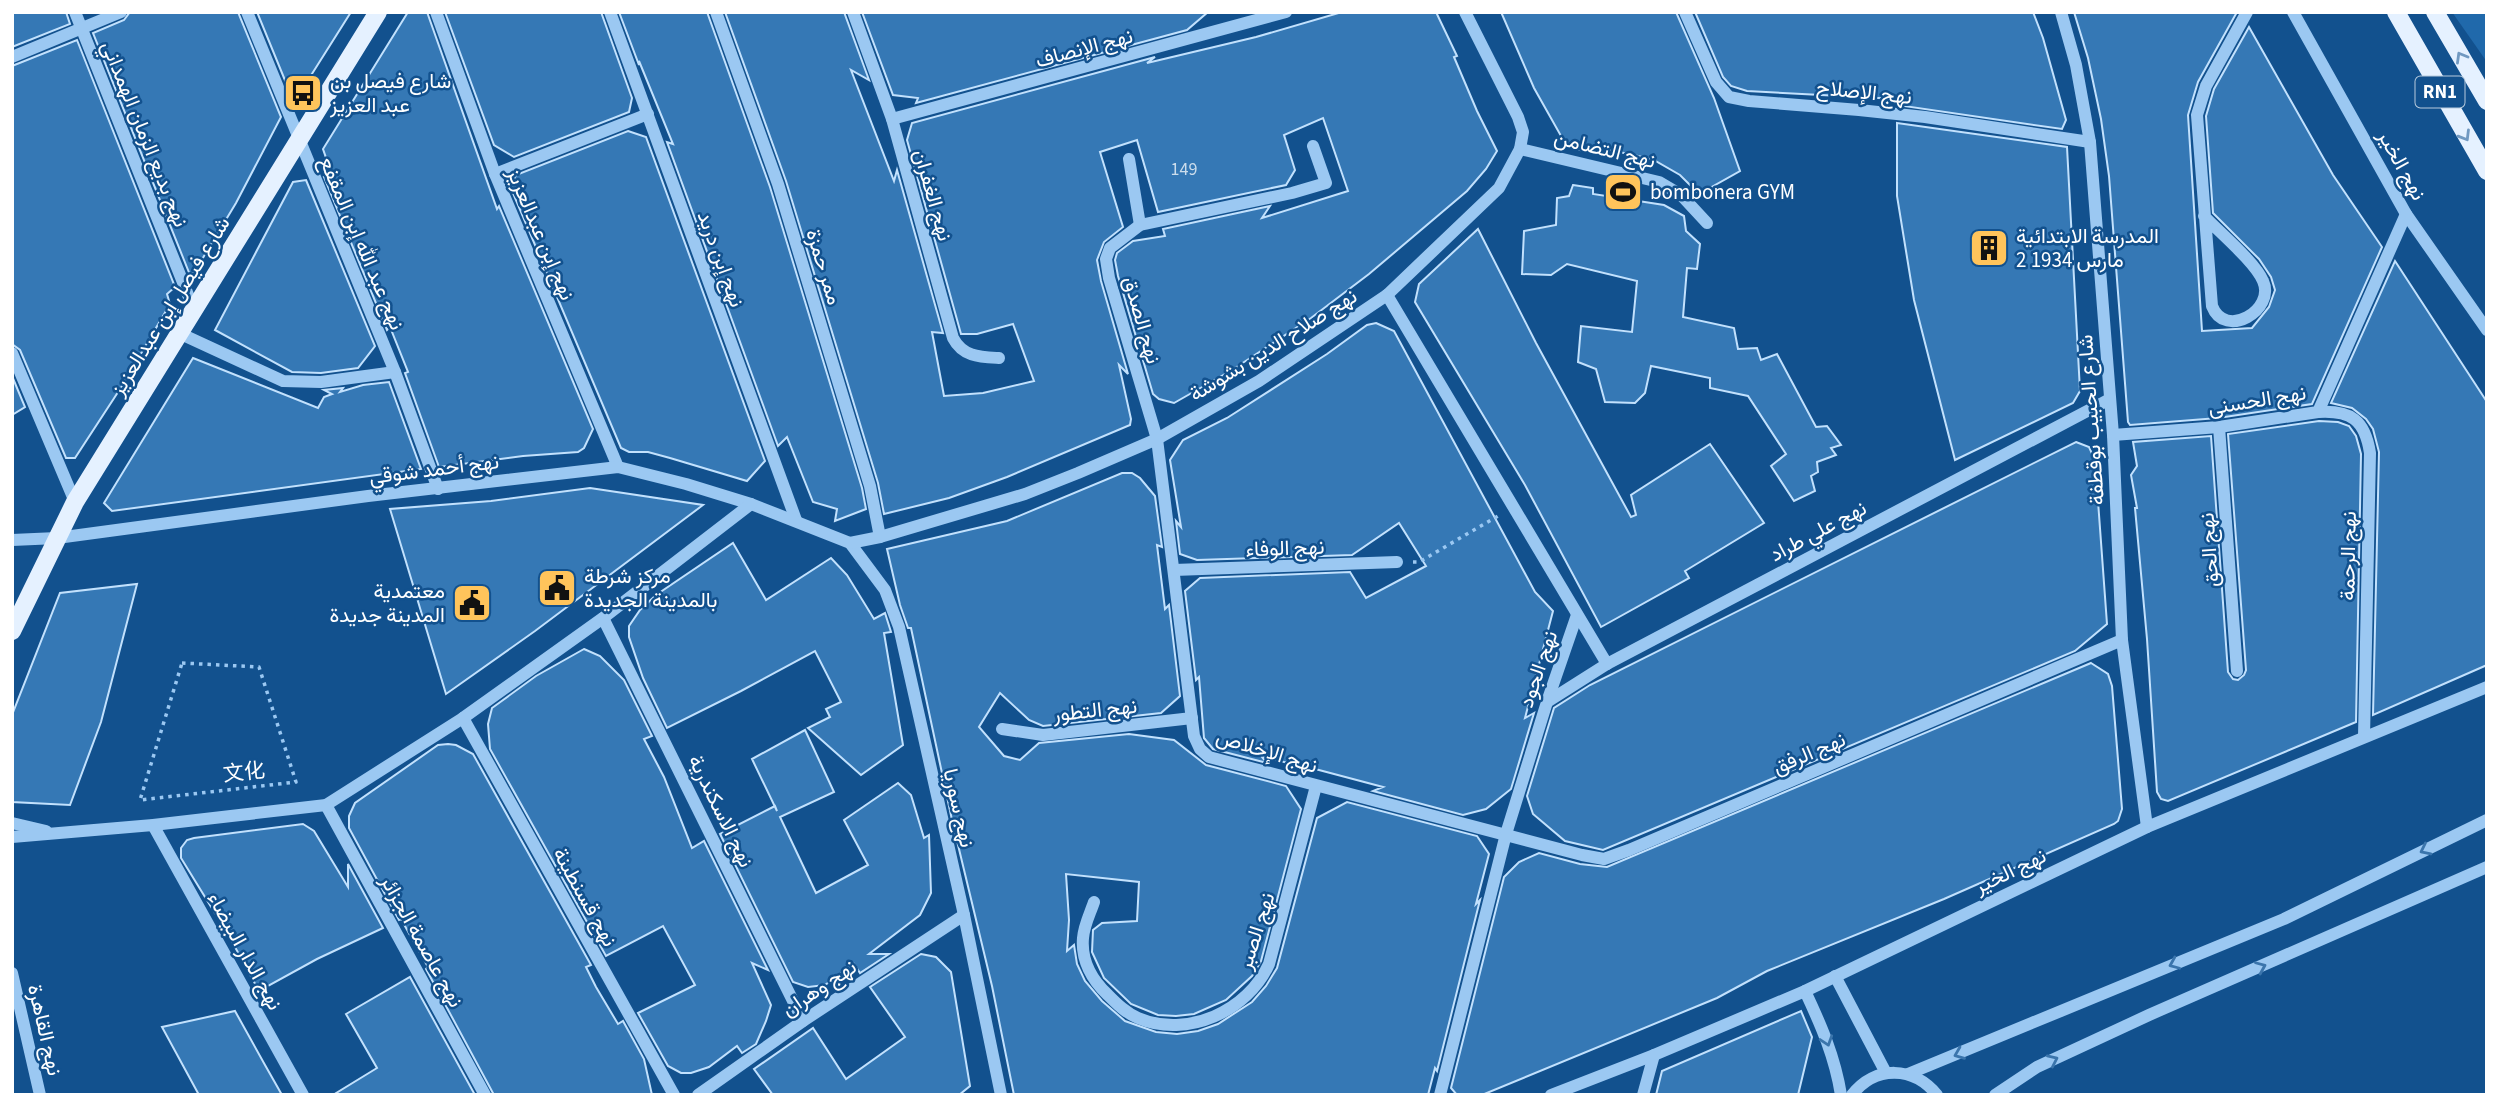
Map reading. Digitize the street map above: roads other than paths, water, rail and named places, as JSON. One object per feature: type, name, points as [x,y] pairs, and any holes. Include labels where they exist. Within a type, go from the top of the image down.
[{"type":"main road","name":"شارع فيصل إبن عبدالعزيز","points":[[12,631],[75,502],[378,12]]},
{"type":"main road","name":"RN1","points":[[2396,12],[2487,171]]},
{"type":"main road","name":"RN1","points":[[2435,12],[2487,101]]},
{"type":"street","name":"نهج بديع الزمان الهمداني","points":[[75,12],[194,310]]},
{"type":"street","points":[[12,57],[121,12]]},
{"type":"street","name":"نهج عبد الله إبن المقفع","points":[[247,12],[395,372],[438,489]]},
{"type":"street","name":"نهج إبن عبدالعزيز","points":[[436,12],[495,174],[618,467]]},
{"type":"street","name":"نهج إبن دريد","points":[[610,12],[796,520]]},
{"type":"street","name":"ممر حمزة","points":[[716,12],[778,184],[870,485],[880,537]]},
{"type":"street","name":"نهج الغفران","points":[[853,12],[892,119],[953,338],[969,355],[999,358]]},
{"type":"street","points":[[1229,12],[1236,24]]},
{"type":"street","name":"نهج الإنصاف","points":[[892,119],[1286,12]]},
{"type":"street","points":[[1465,12],[1515,110],[1523,132],[1520,149]]},
{"type":"street","name":"نهج الإصلاح","points":[[1685,12],[1716,82],[1729,97],[1950,120],[2090,142]]},
{"type":"street","name":"شارع الحبيب بوقطفة","points":[[2061,12],[2076,65],[2090,142],[2113,435],[2123,640],[2147,827]]},
{"type":"street","points":[[2204,216],[2253,267],[2264,283],[2263,300],[2257,310],[2245,318],[2229,321],[2218,317],[2212,306],[2204,216],[2197,115],[2206,86],[2247,12]]},
{"type":"street","name":"نهج الخير","points":[[2292,12],[2406,214],[2487,330]]},
{"type":"street","points":[[495,174],[648,114]]},
{"type":"street","name":"نهج الصدق","points":[[1157,439],[1106,266],[1110,248],[1140,225],[1292,193],[1326,183],[1313,146]]},
{"type":"street","name":"نهج صلاح الدين بشوشة","points":[[850,543],[880,537],[1025,494],[1157,439],[1259,381],[1387,295],[1499,188],[1520,149]]},
{"type":"street","name":"نهج التضامن","points":[[1520,149],[1659,182],[1681,195],[1707,223]]},
{"type":"street","points":[[1129,159],[1140,225]]},
{"type":"street","name":"نهج الحسنى","points":[[2113,435],[2219,427],[2318,412],[2406,214]]},
{"type":"street","name":"نهج الجود","points":[[1387,295],[1577,615],[1506,834],[1440,1095]]},
{"type":"street","points":[[181,334],[283,381],[321,382],[395,372]]},
{"type":"street","points":[[12,353],[75,502]]},
{"type":"street","name":"نهج علي طراد","points":[[1547,702],[1607,664],[2110,399]]},
{"type":"street","name":"نهج الرحمة","points":[[2318,412],[2340,412],[2356,420],[2367,436],[2370,453],[2364,737]]},
{"type":"street","name":"نهج الحق","points":[[2219,427],[2237,671]]},
{"type":"street","name":"نهج الإخلاص","points":[[1157,439],[1197,745],[1209,757],[1506,834]]},
{"type":"street","name":"نهج أحمد شوقي","points":[[12,540],[57,538],[618,467],[751,504],[850,543]]},
{"type":"street","points":[[12,838],[326,805],[463,718],[603,618],[751,504]]},
{"type":"street","name":"نهج سوريا","points":[[850,543],[885,590],[899,628],[964,915],[1001,1095]]},
{"type":"street","name":"نهج الوفاء","points":[[1174,570],[1397,562]]},
{"type":"street","points":[[1577,615],[1607,664]]},
{"type":"street","name":"نهج الاسكندرية","points":[[603,618],[803,1021]]},
{"type":"street","name":"نهج الرفق","points":[[1506,834],[1595,858],[1613,856],[2123,640]]},
{"type":"street","name":"نهج الخير","points":[[1551,1095],[1805,991],[2147,827],[2487,687]]},
{"type":"street","name":"نهج قسنطينة","points":[[463,718],[674,1095]]},
{"type":"street","name":"نهج التطور","points":[[1002,729],[1043,736],[1192,718]]},
{"type":"street","name":"نهج الصبر","points":[[1094,902],[1084,927],[1087,964],[1092,977],[1103,991],[1126,1012],[1153,1022],[1184,1025],[1214,1017],[1230,1009],[1261,982],[1269,964],[1316,786]]},
{"type":"street","name":"نهج عاصمة الجزائر","points":[[326,805],[485,1095]]},
{"type":"street","points":[[1908,1074],[2284,919],[2487,820]]},
{"type":"street","points":[[12,824],[53,832]]},
{"type":"street","name":"نهج الدار البيضاء","points":[[153,825],[303,1095]]},
{"type":"street","points":[[1995,1095],[2037,1067],[2487,867]]},
{"type":"street","name":"نهج وهران","points":[[698,1095],[803,1021],[964,915]]},
{"type":"street","name":"نهج القاهرة","points":[[12,973],[40,1095]]},
{"type":"street","points":[[1835,976],[1886,1073]]},
{"type":"street","points":[[1805,991],[1824,1029],[1837,1070],[1841,1095]]},
{"type":"street","points":[[1643,1095],[1654,1055]]},
{"type":"street","points":[[1852,1095],[1871,1078],[1886,1073],[1908,1074],[1920,1079],[1937,1095]]},
{"type":"place","name":"شارع فيصل بن عبد العزيز","points":[[303,93]]},
{"type":"place","name":"bombonera GYM","points":[[1623,192]]},
{"type":"place","name":"المدرسة الابتدائية 2 مارس 1934","points":[[1989,248]]},
{"type":"place","name":"مركز شرطة بالمدينة الجديدة","points":[[557,588]]},
{"type":"place","name":"معتمدية المدينة جديدة","points":[[472,603]]}]
